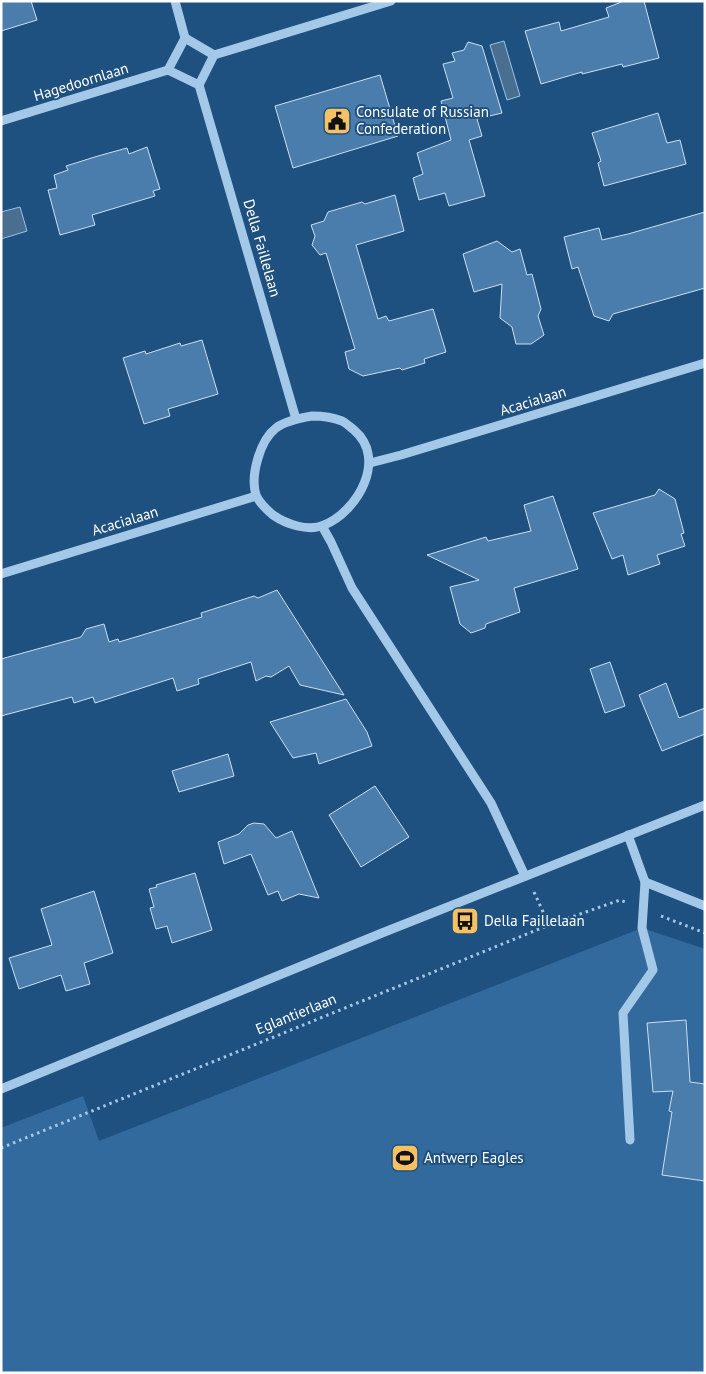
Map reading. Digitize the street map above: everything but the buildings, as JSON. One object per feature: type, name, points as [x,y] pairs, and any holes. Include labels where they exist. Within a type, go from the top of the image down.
[{"type":"street","points":[[175,1],[185,38],[168,70],[199,85],[214,55],[391,1]]},
{"type":"street","points":[[185,38],[214,55]]},
{"type":"street","name":"Hagedoornlaan","points":[[1,121],[168,70]]},
{"type":"street","name":"Della Faillelaan","points":[[199,85],[296,419]]},
{"type":"street","name":"Acacialaan","points":[[370,463],[705,363]]},
{"type":"street","points":[[312,416],[328,417],[344,422],[358,434],[365,446],[370,463],[365,483],[354,503],[338,517],[322,526],[302,527],[281,520],[268,511],[256,496],[254,480],[258,459],[264,444],[276,428],[296,419],[312,416]]},
{"type":"street","name":"Acacialaan","points":[[1,574],[256,496]]},
{"type":"street","points":[[322,526],[332,542],[352,588],[491,804],[526,876]]},
{"type":"street","points":[[1,1089],[705,805]]},
{"type":"street","points":[[628,835],[646,882],[642,928],[652,970],[623,1013],[630,1140]]},
{"type":"street","points":[[646,882],[705,906]]},
{"type":"path","name":"Eglantierlaan","points":[[1,1148],[550,926],[526,876]]},
{"type":"shaded area","points":[[504,41],[520,96],[507,100],[490,45]]},
{"type":"shaded area","points":[[20,207],[27,231],[1,239],[1,212]]},
{"type":"shaded area","name":"Antwerp Eagles","points":[[642,928],[705,949],[705,1373],[1,1373],[1,1128],[83,1096],[99,1141]]},
{"type":"place","name":"Consulate of Russian Confederation","points":[[337,121]]},
{"type":"place","name":"Della Faillelaan","points":[[465,921]]},
{"type":"place","name":"Antwerp Eagles","points":[[405,1158]]}]
